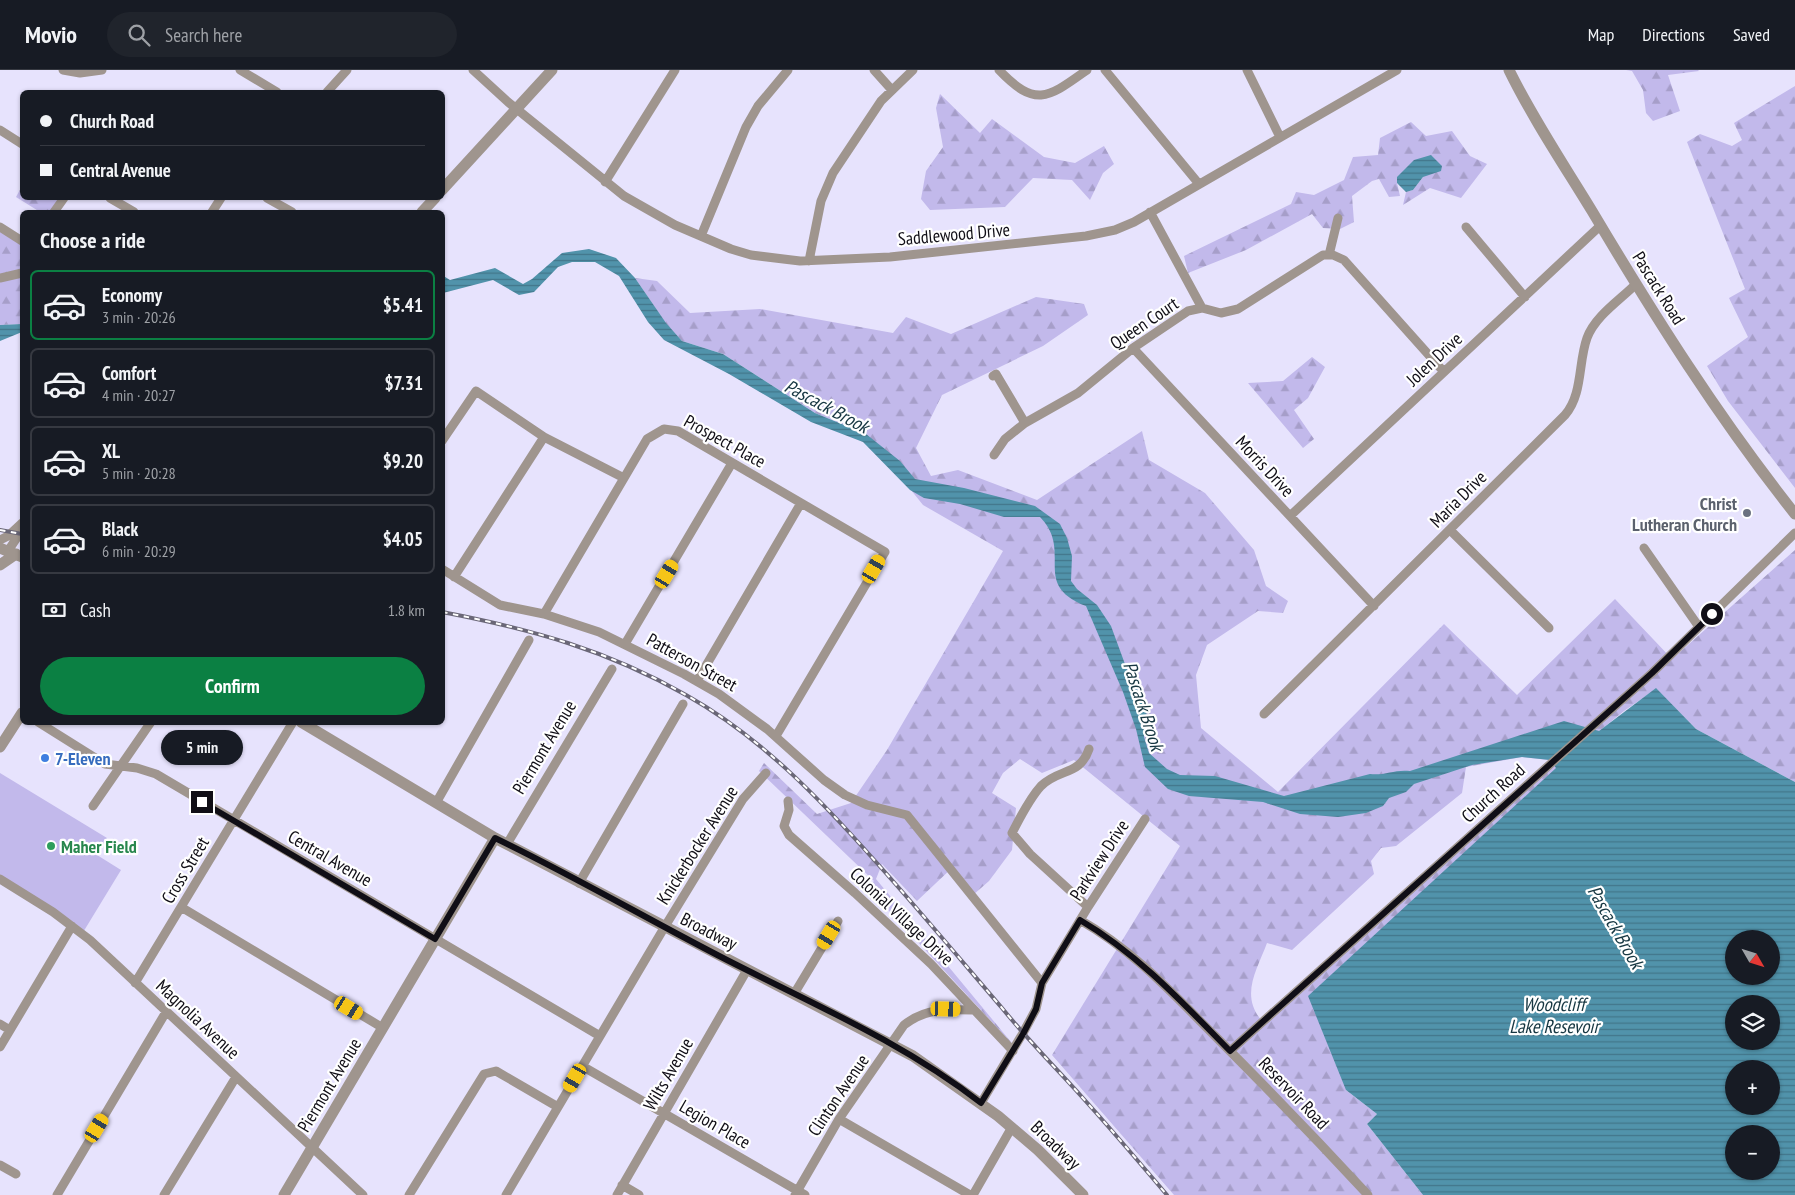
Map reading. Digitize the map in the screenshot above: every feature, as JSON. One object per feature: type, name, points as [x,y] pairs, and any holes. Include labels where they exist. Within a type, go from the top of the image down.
[{"type":"street","points":[[63,70],[80,73],[102,70]]},
{"type":"street","points":[[240,70],[274,90]]},
{"type":"street","points":[[329,90],[347,70]]},
{"type":"street","name":"Saddlewood Drive","points":[[473,70],[605,182],[658,217],[751,255],[809,261],[890,257],[1077,238],[1115,230],[1150,212],[1280,137],[1381,74],[1397,70]]},
{"type":"street","points":[[445,187],[552,70]]},
{"type":"street","points":[[605,182],[675,70]]},
{"type":"street","points":[[701,236],[746,127],[758,106],[788,70]]},
{"type":"street","points":[[874,70],[891,89]]},
{"type":"street","points":[[809,261],[821,201],[830,180],[891,89],[913,70]]},
{"type":"street","points":[[999,70],[1020,90],[1037,95],[1055,92],[1087,70]]},
{"type":"street","points":[[1105,70],[1199,184]]},
{"type":"street","points":[[1247,70],[1280,137]]},
{"type":"street","name":"Pascack Road","points":[[1509,70],[1527,105],[1600,226],[1725,423],[1795,514]]},
{"type":"street","points":[[0,130],[20,143]]},
{"type":"street","points":[[113,200],[131,210]]},
{"type":"street","points":[[271,200],[288,210]]},
{"type":"street","points":[[424,210],[433,200]]},
{"type":"street","points":[[1150,212],[1202,308]]},
{"type":"street","points":[[1338,218],[1328,255],[1344,260],[1444,372]]},
{"type":"street","name":"Jolen Drive","points":[[1290,516],[1600,226]]},
{"type":"street","points":[[0,227],[20,240]]},
{"type":"street","points":[[1466,227],[1525,297]]},
{"type":"street","name":"Queen Court","points":[[994,455],[1005,439],[1025,423],[1078,393],[1133,348],[1188,311],[1202,308],[1221,313],[1238,310],[1318,257],[1328,255]]},
{"type":"street","points":[[0,278],[20,273]]},
{"type":"street","name":"Maria Drive","points":[[1264,714],[1568,412],[1575,396],[1584,347],[1591,329],[1636,284]]},
{"type":"street","name":"Morris Drive","points":[[1133,348],[1374,606]]},
{"type":"street","points":[[993,376],[996,374],[1025,423]]},
{"type":"street","points":[[445,437],[476,391],[544,437],[624,478]]},
{"type":"street","name":"Prospect Place","points":[[544,614],[647,439],[664,429],[678,431],[884,552],[776,736]]},
{"type":"street","points":[[454,577],[544,437]]},
{"type":"street","points":[[626,644],[732,463]]},
{"type":"street","points":[[697,681],[801,503]]},
{"type":"street","points":[[0,540],[8,536],[20,525]]},
{"type":"street","points":[[1450,530],[1549,628]]},
{"type":"street","name":"Church Road","points":[[1230,1051],[1591,728],[1795,533]]},
{"type":"street","points":[[0,564],[12,552],[20,534]]},
{"type":"street","points":[[1644,548],[1698,627]]},
{"type":"street","name":"Patterson Street","points":[[445,571],[500,605],[544,614],[581,626],[626,644],[697,681],[743,711],[776,736],[824,780],[845,795],[867,805],[907,815],[1042,983]]},
{"type":"street","points":[[436,803],[529,640]]},
{"type":"street","name":"Piermont Avenue","points":[[507,844],[612,669]]},
{"type":"street","points":[[579,883],[683,704]]},
{"type":"street","points":[[0,747],[20,716]]},
{"type":"street","name":"Central Avenue","points":[[43,725],[97,760],[118,767],[137,768],[156,774],[600,1036]]},
{"type":"street","points":[[93,806],[118,767],[149,725]]},
{"type":"street","name":"Cross Street","points":[[135,983],[291,725]]},
{"type":"street","name":"Broadway","points":[[306,725],[495,838],[664,928],[893,1044],[946,1077],[1012,1127],[1082,1195]]},
{"type":"street","points":[[1088,907],[1030,854],[1012,833],[1039,788],[1051,778],[1079,766],[1086,758],[1089,748]]},
{"type":"street","name":"Knickerbocker Avenue","points":[[506,1195],[664,928],[743,799],[766,773]]},
{"type":"street","name":"Colonial Village Drive","points":[[788,801],[789,810],[784,826],[789,835],[931,964],[1012,1051]]},
{"type":"street","name":"Parkview Drive","points":[[981,1103],[1036,1009],[1042,983],[1145,819]]},
{"type":"street","name":"Piermont Avenue","points":[[284,1195],[495,838]]},
{"type":"street","name":"Magnolia Avenue","points":[[0,879],[34,899],[72,926],[363,1195]]},
{"type":"street","points":[[181,907],[383,1028]]},
{"type":"street","name":"Reservoir Road","points":[[1080,920],[1102,933],[1138,960],[1306,1128],[1368,1195]]},
{"type":"street","points":[[794,994],[838,921]]},
{"type":"street","points":[[0,1048],[72,926]]},
{"type":"street","name":"Wilts Avenue","points":[[617,1195],[747,970]]},
{"type":"street","name":"Clinton Avenue","points":[[799,1194],[839,1119],[893,1044],[904,1025],[919,1014],[946,1009],[973,1010]]},
{"type":"street","points":[[57,1195],[166,1012]]},
{"type":"street","points":[[0,1024],[10,1030]]},
{"type":"street","name":"Legion Place","points":[[582,1066],[799,1194]]},
{"type":"street","points":[[409,1195],[484,1074],[496,1071],[558,1107]]},
{"type":"street","points":[[164,1195],[236,1077]]},
{"type":"street","points":[[839,1119],[972,1195],[1012,1127]]},
{"type":"street","points":[[0,1164],[16,1174]]},
{"type":"street","points":[[622,1185],[639,1195]]},
{"type":"green space","points":[[1626,70],[1699,71],[1668,75],[1680,111],[1653,121],[1646,113],[1643,90],[1632,71]]},
{"type":"green space","points":[[1795,86],[1795,488],[1728,401],[1707,366],[1748,337],[1729,298],[1745,289],[1687,142],[1700,134],[1732,146],[1742,140],[1734,123]]},
{"type":"green space","points":[[940,94],[980,133],[992,119],[1044,157],[1075,163],[1104,146],[1114,164],[1103,173],[1090,200],[1072,180],[1033,178],[1005,207],[930,210],[921,199],[926,171],[943,147],[936,108]]},
{"type":"green space","points":[[1411,122],[1426,136],[1452,131],[1470,156],[1487,164],[1461,198],[1430,188],[1403,205],[1406,192],[1413,190],[1423,177],[1397,183],[1400,196],[1389,197],[1379,179],[1372,181],[1352,196],[1354,222],[1340,229],[1323,228],[1312,214],[1246,250],[1188,273],[1184,256],[1291,204],[1296,192],[1314,195],[1344,180],[1353,157],[1378,155],[1380,138]]},
{"type":"green space","points":[[20,190],[20,200],[16,197]]},
{"type":"green space","points":[[21,200],[66,200],[59,210],[37,210]]},
{"type":"green space","points":[[0,228],[20,241],[20,324],[0,325]]},
{"type":"green space","points":[[635,278],[657,281],[690,313],[760,309],[893,333],[906,317],[951,334],[1036,297],[1084,304],[1088,315],[1043,346],[942,395],[916,448],[931,476],[958,470],[1037,500],[1142,431],[1149,460],[1205,493],[1254,550],[1266,586],[1288,601],[1283,613],[1258,611],[1207,645],[1196,675],[1201,728],[1278,792],[1444,624],[1517,695],[1615,599],[1672,659],[1795,550],[1795,782],[1696,729],[1656,689],[1624,711],[1566,758],[1346,1090],[1377,1114],[1367,1124],[1423,1195],[1174,1195],[1052,1055],[1180,846],[1074,760],[1042,773],[1020,759],[1003,773],[992,793],[1016,808],[1012,850],[989,881],[973,895],[953,867],[917,901],[882,864],[876,879],[1016,1048],[867,887],[874,881],[759,771],[764,763],[817,814],[851,803],[887,750],[1003,551],[923,505],[866,434],[815,413],[723,354],[682,341],[666,324]],"holes":[[[1522,757],[1549,760],[1263,1022],[1256,1012],[1251,993],[1255,973],[1267,943],[1292,950],[1374,874],[1371,861],[1381,848],[1396,846],[1462,793],[1466,767]]]},
{"type":"green space","points":[[1312,357],[1325,367],[1308,398],[1294,410],[1314,439],[1303,448],[1248,383],[1283,381]]},
{"type":"green space","name":"Maher Field","points":[[0,773],[107,838],[97,855],[121,870],[82,934],[0,880]]},
{"type":"water","points":[[1431,155],[1442,166],[1441,171],[1423,177],[1413,190],[1406,192],[1397,183],[1397,177],[1414,160]]},
{"type":"water","name":"Woodcliff Lake Resevoir","points":[[589,249],[616,258],[635,278],[666,323],[682,341],[723,354],[815,413],[866,434],[900,461],[915,479],[964,488],[1035,506],[1060,524],[1067,538],[1072,556],[1071,581],[1077,589],[1097,605],[1111,626],[1129,675],[1147,707],[1144,737],[1149,753],[1167,769],[1180,775],[1215,776],[1284,796],[1370,774],[1410,771],[1564,721],[1599,731],[1656,688],[1696,729],[1795,782],[1795,1195],[1423,1195],[1367,1124],[1377,1114],[1346,1090],[1308,996],[1556,768],[1550,760],[1522,757],[1472,765],[1414,784],[1406,792],[1389,798],[1383,806],[1366,813],[1338,817],[1300,814],[1263,802],[1189,796],[1168,789],[1145,767],[1136,729],[1123,692],[1086,606],[1069,597],[1060,588],[1056,577],[1054,543],[1049,530],[1040,517],[1004,517],[960,504],[924,498],[910,490],[863,442],[811,422],[729,374],[664,340],[648,322],[619,276],[595,262],[572,262],[558,267],[534,292],[519,295],[493,280],[445,292],[445,277],[450,280],[495,268],[523,284],[532,279],[562,253]]},
{"type":"water","points":[[20,324],[20,333],[0,341],[0,325]]},
{"type":"railway","points":[[0,530],[20,534]]},
{"type":"railway","points":[[445,613],[537,634],[598,653],[627,665],[686,695],[739,730],[764,750],[811,793],[855,838],[1021,1031],[1093,1109],[1167,1195]]},
{"type":"place","name":"Christ Lutheran Church","points":[[1747,513]]},
{"type":"place","name":"7-Eleven","points":[[45,758]]},
{"type":"place","name":"Maher Field","points":[[51,846]]},
{"type":"route","points":[[202,802],[435,939],[495,838],[664,928],[893,1044],[946,1077],[981,1103],[1023,1034],[1036,1009],[1042,983],[1080,920],[1118,944],[1150,970],[1230,1051],[1652,673],[1712,614]]},
{"type":"water label","name":"Pascack Brook","points":[[827,406]]},
{"type":"water label","name":"Pascack Brook","points":[[1144,706]]},
{"type":"water label","name":"Pascack Brook","points":[[1616,927]]}]
